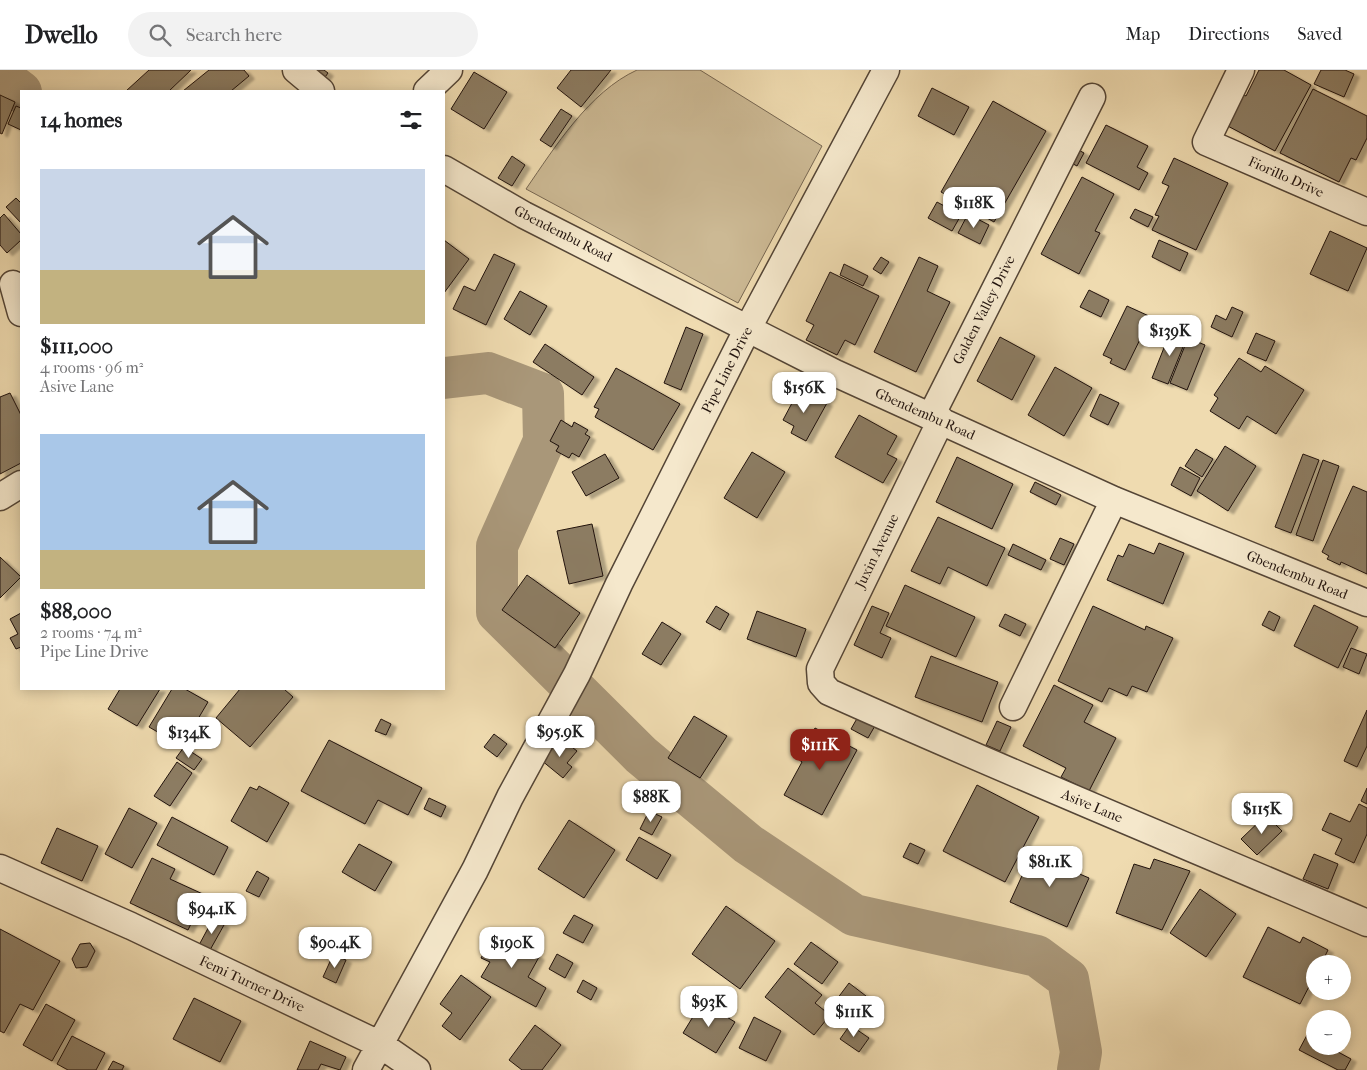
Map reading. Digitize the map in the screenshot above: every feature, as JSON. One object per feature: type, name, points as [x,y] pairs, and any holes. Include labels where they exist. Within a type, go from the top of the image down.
[{"type":"street","points":[[296,70],[320,90]]},
{"type":"street","points":[[428,90],[449,70]]},
{"type":"street","name":"Pipe Line Drive","points":[[366,1070],[475,870],[542,735],[573,681],[619,584],[748,328],[886,70]]},
{"type":"street","name":"Fiorillo Drive","points":[[1242,70],[1206,142],[1367,212]]},
{"type":"street","name":"Golden Valley Drive","points":[[936,418],[1092,97]]},
{"type":"street","name":"Gbendembu Road","points":[[445,170],[524,215],[835,373],[1114,500],[1367,603]]},
{"type":"street","points":[[13,284],[20,309]]},
{"type":"street","name":"Juxin Avenue","points":[[821,683],[820,669],[936,418]]},
{"type":"street","points":[[0,497],[20,485]]},
{"type":"street","points":[[1013,707],[1114,500]]},
{"type":"street","name":"Asive Lane","points":[[821,683],[829,692],[977,758],[1172,838],[1367,923]]},
{"type":"street","name":"Femi Turner Drive","points":[[0,868],[131,926],[381,1045],[417,1070]]},
{"type":"shaded area","points":[[637,70],[700,70],[822,146],[738,303],[526,189],[561,139],[588,106],[603,92]]},
{"type":"building","points":[[149,70],[191,70],[170,90],[127,90]]},
{"type":"building","points":[[209,70],[244,70],[249,76],[232,90],[184,90]]},
{"type":"building","points":[[313,70],[324,70],[328,73],[323,80]]},
{"type":"building","points":[[571,70],[611,70],[581,107],[557,88]]},
{"type":"building","points":[[1259,70],[1284,70],[1311,85],[1275,151],[1224,124],[1240,93],[1246,96]]},
{"type":"building","points":[[1321,70],[1345,70],[1354,74],[1344,97],[1314,84]]},
{"type":"building","points":[[474,72],[507,92],[484,129],[451,109]]},
{"type":"building","points":[[932,88],[969,107],[954,135],[918,116]]},
{"type":"building","points":[[1313,89],[1367,116],[1367,138],[1356,160],[1351,158],[1339,182],[1280,153]]},
{"type":"building","points":[[0,95],[15,102],[2,134],[0,133]]},
{"type":"building","points":[[993,101],[1046,131],[994,222],[941,192]]},
{"type":"building","points":[[16,106],[20,108],[20,130],[8,124]]},
{"type":"building","points":[[561,109],[572,116],[551,147],[540,140]]},
{"type":"building","points":[[1106,125],[1148,146],[1137,167],[1148,173],[1139,190],[1086,163]]},
{"type":"building","points":[[1073,147],[1084,153],[1077,166],[1066,160]]},
{"type":"building","points":[[512,156],[525,165],[512,186],[498,178]]},
{"type":"building","points":[[1174,158],[1228,183],[1196,250],[1152,230],[1159,216],[1155,215],[1169,186],[1162,183]]},
{"type":"building","points":[[1082,177],[1114,194],[1095,231],[1100,233],[1079,274],[1041,254]]},
{"type":"building","points":[[16,198],[20,202],[20,222],[6,207]]},
{"type":"building","points":[[937,202],[961,215],[952,231],[928,218]]},
{"type":"building","points":[[1135,209],[1153,217],[1148,227],[1130,218]]},
{"type":"building","points":[[4,214],[20,233],[20,241],[7,253],[0,245],[0,218]]},
{"type":"building","points":[[968,214],[989,225],[980,244],[958,233]]},
{"type":"building","points":[[1330,231],[1367,248],[1348,291],[1310,274]]},
{"type":"building","points":[[1159,240],[1188,253],[1180,271],[1152,257]]},
{"type":"building","points":[[445,241],[469,259],[445,292]]},
{"type":"building","points":[[494,254],[515,264],[486,325],[453,309],[464,286],[475,291]]},
{"type":"building","points":[[881,257],[889,262],[881,274],[873,269]]},
{"type":"building","points":[[919,257],[938,266],[927,291],[950,302],[916,372],[874,352]]},
{"type":"building","points":[[844,264],[868,276],[863,286],[840,275]]},
{"type":"building","points":[[830,272],[879,296],[855,345],[845,340],[837,355],[806,340],[814,325],[806,321]]},
{"type":"building","points":[[1089,290],[1109,300],[1101,317],[1080,307]]},
{"type":"building","points":[[520,291],[547,306],[530,335],[504,319]]},
{"type":"building","points":[[1127,306],[1151,317],[1125,370],[1110,363],[1112,359],[1103,355]]},
{"type":"building","points":[[1232,307],[1243,312],[1232,337],[1211,327],[1216,315],[1226,320]]},
{"type":"building","points":[[686,327],[703,334],[681,390],[664,383]]},
{"type":"building","points":[[1171,330],[1187,337],[1168,384],[1152,378]]},
{"type":"building","points":[[1256,333],[1275,341],[1266,361],[1247,353]]},
{"type":"building","points":[[1000,337],[1035,356],[1012,400],[977,381]]},
{"type":"building","points":[[1188,338],[1205,345],[1187,390],[1170,383]]},
{"type":"building","points":[[545,344],[594,377],[582,395],[533,362]]},
{"type":"building","points":[[1239,358],[1261,372],[1265,366],[1304,390],[1276,434],[1247,416],[1239,429],[1210,411],[1218,398],[1214,395]]},
{"type":"building","points":[[1055,367],[1092,388],[1064,436],[1028,415]]},
{"type":"building","points":[[616,368],[680,404],[653,450],[595,417],[599,409],[594,407]]},
{"type":"building","points":[[800,388],[827,403],[806,441],[791,433],[794,426],[783,420]]},
{"type":"building","points":[[10,393],[20,413],[20,464],[0,474],[0,397]]},
{"type":"building","points":[[1100,394],[1119,403],[1108,425],[1090,416]]},
{"type":"building","points":[[859,415],[897,436],[887,454],[897,459],[883,483],[835,457]]},
{"type":"building","points":[[561,420],[572,427],[574,422],[588,430],[585,434],[590,437],[579,457],[572,453],[569,458],[556,451],[559,446],[550,441]]},
{"type":"building","points":[[1225,446],[1256,466],[1228,511],[1197,491]]},
{"type":"building","points":[[1196,449],[1213,459],[1202,477],[1185,466]]},
{"type":"building","points":[[752,452],[785,472],[757,518],[724,498]]},
{"type":"building","points":[[605,454],[619,478],[586,496],[572,472]]},
{"type":"building","points":[[1303,454],[1319,460],[1291,533],[1275,527]]},
{"type":"building","points":[[957,457],[1013,484],[992,529],[936,502]]},
{"type":"building","points":[[1323,460],[1339,466],[1313,541],[1296,535]]},
{"type":"building","points":[[1180,467],[1200,478],[1191,496],[1171,485]]},
{"type":"building","points":[[1035,482],[1061,495],[1056,505],[1030,492]]},
{"type":"building","points":[[1353,486],[1367,492],[1367,574],[1341,562],[1340,565],[1327,559],[1329,556],[1322,552]]},
{"type":"building","points":[[938,517],[1005,548],[987,586],[948,567],[940,584],[911,571]]},
{"type":"building","points":[[592,524],[603,576],[569,584],[557,531]]},
{"type":"building","points":[[1060,538],[1074,544],[1064,565],[1050,559]]},
{"type":"building","points":[[1159,543],[1184,553],[1163,604],[1107,580],[1118,555],[1123,557],[1129,544],[1154,554]]},
{"type":"building","points":[[1013,544],[1046,560],[1041,570],[1008,555]]},
{"type":"building","points":[[0,557],[20,578],[0,598]]},
{"type":"building","points":[[527,575],[580,613],[555,648],[502,610]]},
{"type":"building","points":[[905,585],[975,617],[956,657],[886,626]]},
{"type":"building","points":[[1314,605],[1358,627],[1338,668],[1294,646]]},
{"type":"building","points":[[716,606],[729,614],[720,630],[706,622]]},
{"type":"building","points":[[872,606],[889,613],[880,633],[891,638],[882,658],[854,645]]},
{"type":"building","points":[[1093,606],[1145,630],[1146,626],[1173,638],[1147,692],[1132,686],[1127,696],[1109,688],[1102,702],[1058,681]]},
{"type":"building","points":[[757,611],[806,629],[796,657],[747,639]]},
{"type":"building","points":[[1269,611],[1280,617],[1274,631],[1262,625]]},
{"type":"building","points":[[20,614],[20,647],[16,649],[10,638],[18,634],[10,619]]},
{"type":"building","points":[[1005,614],[1026,624],[1020,636],[999,626]]},
{"type":"building","points":[[662,622],[681,634],[661,665],[642,654]]},
{"type":"building","points":[[1351,648],[1367,654],[1359,674],[1343,667]]},
{"type":"building","points":[[931,656],[998,682],[982,722],[915,697]]},
{"type":"building","points":[[1054,685],[1093,705],[1084,722],[1116,738],[1089,791],[1061,777],[1066,768],[1023,746]]},
{"type":"building","points":[[119,690],[159,690],[137,726],[108,709]]},
{"type":"building","points":[[171,690],[187,690],[208,702],[182,746],[149,727]]},
{"type":"building","points":[[239,690],[285,690],[293,697],[250,747],[216,718]]},
{"type":"building","points":[[1367,710],[1367,746],[1357,767],[1344,761]]},
{"type":"building","points":[[859,715],[876,724],[868,738],[851,729]]},
{"type":"building","points":[[694,716],[727,736],[700,778],[668,758]]},
{"type":"building","points":[[381,719],[391,724],[386,735],[375,731]]},
{"type":"building","points":[[997,721],[1011,727],[1000,751],[986,745]]},
{"type":"building","points":[[815,728],[857,750],[822,815],[784,795],[802,762],[798,759]]},
{"type":"building","points":[[494,734],[507,744],[497,757],[484,747]]},
{"type":"building","points":[[560,738],[577,751],[567,763],[572,767],[563,778],[541,760]]},
{"type":"building","points":[[329,740],[422,788],[408,815],[378,800],[365,824],[301,791]]},
{"type":"building","points":[[184,747],[202,759],[194,770],[176,758]]},
{"type":"building","points":[[177,762],[192,773],[170,806],[154,796]]},
{"type":"building","points":[[977,785],[1039,817],[1005,882],[943,851]]},
{"type":"building","points":[[259,786],[289,803],[267,842],[231,821],[250,787],[257,790]]},
{"type":"building","points":[[1367,788],[1367,804],[1361,801]]},
{"type":"building","points":[[429,798],[446,806],[441,817],[424,809]]},
{"type":"building","points":[[1359,804],[1367,808],[1367,834],[1354,863],[1335,854],[1342,839],[1322,830],[1330,813],[1350,822]]},
{"type":"building","points":[[129,808],[157,823],[132,868],[105,854]]},
{"type":"building","points":[[649,811],[662,817],[652,835],[640,829]]},
{"type":"building","points":[[1266,815],[1282,831],[1257,855],[1241,839]]},
{"type":"building","points":[[172,817],[228,847],[214,875],[157,845]]},
{"type":"building","points":[[569,820],[615,850],[584,898],[538,869]]},
{"type":"building","points":[[57,828],[98,846],[82,881],[41,863]]},
{"type":"building","points":[[639,837],[671,855],[657,879],[626,860]]},
{"type":"building","points":[[910,843],[925,850],[918,864],[903,857]]},
{"type":"building","points":[[359,844],[392,862],[375,891],[342,872]]},
{"type":"building","points":[[1045,850],[1071,862],[1068,869],[1089,878],[1067,927],[1010,902],[1031,856],[1041,860]]},
{"type":"building","points":[[1314,854],[1338,864],[1328,889],[1303,879]]},
{"type":"building","points":[[152,858],[175,869],[170,879],[205,895],[188,930],[130,903]]},
{"type":"building","points":[[1154,859],[1190,871],[1162,930],[1116,913],[1134,864],[1150,869]]},
{"type":"building","points":[[257,871],[269,878],[259,897],[246,891]]},
{"type":"building","points":[[1200,889],[1236,914],[1206,957],[1170,933]]},
{"type":"building","points":[[726,906],[775,941],[740,989],[692,954]]},
{"type":"building","points":[[574,915],[593,925],[583,943],[563,933]]},
{"type":"building","points":[[213,919],[224,925],[210,950],[199,945]]},
{"type":"building","points":[[1268,927],[1300,943],[1303,937],[1328,950],[1326,955],[1306,955],[1306,992],[1300,1004],[1243,977]]},
{"type":"building","points":[[0,929],[60,961],[33,1010],[20,1004],[4,1033],[0,1031]]},
{"type":"building","points":[[495,932],[539,957],[528,977],[546,988],[536,1007],[481,977],[490,962],[481,958]]},
{"type":"building","points":[[811,942],[838,962],[822,984],[794,964]]},
{"type":"building","points":[[90,943],[95,951],[87,967],[76,968],[72,959],[80,944]]},
{"type":"building","points":[[557,954],[573,963],[565,978],[549,969]]},
{"type":"building","points":[[333,955],[346,960],[336,983],[323,977]]},
{"type":"building","points":[[788,968],[822,995],[815,1003],[830,1015],[814,1035],[765,997]]},
{"type":"building","points":[[461,975],[491,997],[460,1040],[442,1026],[452,1013],[440,1004]]},
{"type":"building","points":[[583,980],[597,988],[591,1000],[577,992]]},
{"type":"building","points":[[849,983],[866,996],[854,1012],[837,999]]},
{"type":"building","points":[[194,998],[241,1021],[220,1062],[173,1039]]},
{"type":"building","points":[[702,1002],[735,1022],[716,1053],[683,1033]]},
{"type":"building","points":[[46,1004],[75,1020],[52,1061],[23,1045]]},
{"type":"building","points":[[754,1017],[781,1031],[766,1061],[739,1048]]},
{"type":"building","points":[[535,1025],[561,1045],[542,1070],[522,1070],[509,1060]]},
{"type":"building","points":[[850,1025],[869,1038],[859,1052],[840,1039]]},
{"type":"building","points":[[72,1036],[105,1053],[96,1070],[68,1070],[57,1064]]},
{"type":"building","points":[[1306,1037],[1306,1054],[1299,1050]]},
{"type":"building","points":[[310,1041],[346,1057],[340,1070],[321,1064],[318,1070],[297,1070]]},
{"type":"building","points":[[1309,1055],[1344,1055],[1351,1059],[1345,1070],[1338,1070]]},
{"type":"building","points":[[113,1061],[124,1066],[122,1070],[108,1070]]},
{"type":"waterway","points":[[0,76],[20,91]]},
{"type":"waterway","points":[[445,378],[488,373],[543,394],[544,441],[497,546],[497,612],[641,755],[748,844],[854,915],[1037,956],[1068,979],[1081,1052],[1078,1070]]}]
